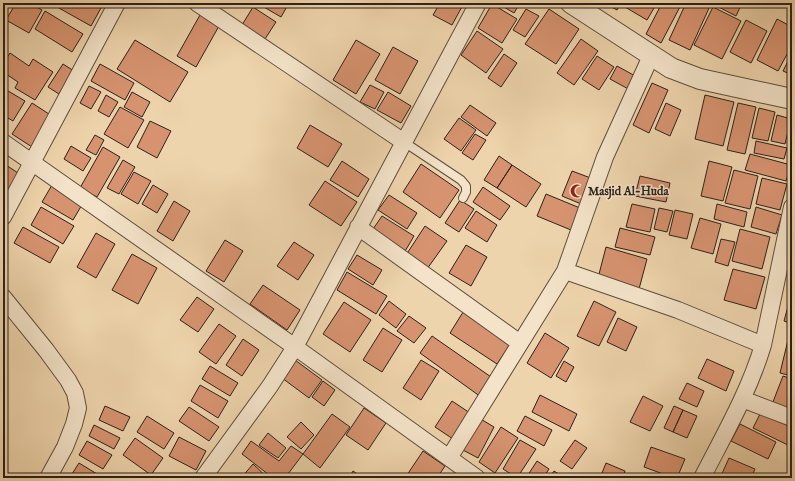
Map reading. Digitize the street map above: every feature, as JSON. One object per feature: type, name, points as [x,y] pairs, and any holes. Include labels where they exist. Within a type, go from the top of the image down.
[{"type":"street","points":[[3,217],[117,3]]},
{"type":"street","points":[[197,3],[404,142]]},
{"type":"street","points":[[203,478],[266,392],[295,347],[478,3]]},
{"type":"street","points":[[571,3],[671,68],[700,79],[792,99]]},
{"type":"street","points":[[449,458],[565,271],[605,157],[651,56]]},
{"type":"street","points":[[3,142],[295,347],[477,478]]},
{"type":"street","points":[[702,478],[742,399],[759,359],[792,207]]},
{"type":"street","points":[[358,227],[520,344]]},
{"type":"street","points":[[565,271],[678,310],[763,345]]},
{"type":"street","points":[[3,297],[46,350],[76,393],[78,408],[74,424],[65,447],[48,478]]},
{"type":"street","points":[[742,399],[792,418]]},
{"type":"lane","points":[[404,142],[460,180],[466,186],[466,192],[463,198]]},
{"type":"building","points":[[16,3],[29,3],[42,10],[29,33],[6,20]]},
{"type":"building","points":[[50,3],[93,3],[101,8],[91,26]]},
{"type":"building","points":[[257,3],[289,3],[281,17]]},
{"type":"building","points":[[440,3],[464,3],[452,25],[433,15]]},
{"type":"building","points":[[497,3],[520,3],[514,13]]},
{"type":"building","points":[[604,3],[621,3],[617,10]]},
{"type":"building","points":[[628,3],[657,3],[647,20],[625,7]]},
{"type":"building","points":[[662,3],[682,3],[661,43],[646,34]]},
{"type":"building","points":[[686,3],[702,3],[710,6],[690,50],[669,40]]},
{"type":"building","points":[[711,3],[742,3],[736,16]]},
{"type":"building","points":[[492,4],[517,19],[502,43],[478,28]]},
{"type":"building","points":[[253,7],[276,22],[265,39],[242,25]]},
{"type":"building","points":[[713,7],[741,21],[722,59],[694,45]]},
{"type":"building","points":[[526,9],[539,16],[525,37],[513,30]]},
{"type":"building","points":[[549,9],[579,29],[556,64],[525,44]]},
{"type":"building","points":[[45,11],[83,34],[72,52],[35,29]]},
{"type":"building","points":[[200,15],[219,26],[196,67],[177,56]]},
{"type":"building","points":[[777,19],[792,27],[792,45],[778,71],[757,60]]},
{"type":"building","points":[[746,20],[767,31],[751,63],[730,52]]},
{"type":"building","points":[[477,31],[503,49],[486,73],[461,55]]},
{"type":"building","points":[[581,39],[598,51],[574,85],[557,73]]},
{"type":"building","points":[[135,40],[188,72],[170,102],[117,69]]},
{"type":"building","points":[[356,40],[380,54],[356,94],[333,80]]},
{"type":"building","points":[[393,47],[418,61],[400,94],[375,80]]},
{"type":"building","points":[[10,53],[29,66],[33,59],[53,72],[35,100],[15,88],[18,82],[3,72],[3,64]]},
{"type":"building","points":[[792,53],[792,75],[783,71]]},
{"type":"building","points":[[504,54],[517,63],[501,87],[488,78]]},
{"type":"building","points":[[597,56],[614,67],[599,90],[582,79]]},
{"type":"building","points":[[63,64],[74,71],[59,94],[48,87]]},
{"type":"building","points":[[100,64],[134,83],[125,100],[91,81]]},
{"type":"building","points":[[617,66],[639,78],[632,91],[610,79]]},
{"type":"building","points":[[652,83],[668,90],[649,133],[633,125]]},
{"type":"building","points":[[370,85],[384,92],[375,109],[360,102]]},
{"type":"building","points":[[89,86],[101,92],[91,109],[80,103]]},
{"type":"building","points":[[3,88],[25,101],[13,121],[3,115]]},
{"type":"building","points":[[132,92],[150,102],[142,117],[124,107]]},
{"type":"building","points":[[388,92],[411,106],[401,123],[377,110]]},
{"type":"building","points":[[106,95],[118,102],[109,117],[98,111]]},
{"type":"building","points":[[705,95],[734,102],[723,146],[695,139]]},
{"type":"building","points":[[32,103],[52,116],[32,147],[12,134]]},
{"type":"building","points":[[666,103],[681,110],[670,136],[655,129]]},
{"type":"building","points":[[738,103],[756,107],[745,154],[727,150]]},
{"type":"building","points":[[470,105],[496,123],[487,136],[461,117]]},
{"type":"building","points":[[120,107],[144,120],[128,148],[104,134]]},
{"type":"building","points":[[759,108],[775,112],[768,141],[752,138]]},
{"type":"building","points":[[777,115],[791,119],[785,144],[771,141]]},
{"type":"building","points":[[459,118],[476,130],[461,151],[444,139]]},
{"type":"building","points":[[150,121],[171,131],[157,158],[137,147]]},
{"type":"building","points":[[792,124],[792,144],[787,143]]},
{"type":"building","points":[[310,125],[342,144],[328,167],[297,148]]},
{"type":"building","points":[[475,134],[486,140],[473,160],[462,153]]},
{"type":"building","points":[[95,135],[104,140],[96,155],[86,150]]},
{"type":"building","points":[[756,141],[787,148],[784,159],[754,153]]},
{"type":"building","points":[[71,146],[91,158],[83,171],[64,159]]},
{"type":"building","points":[[103,147],[120,157],[97,197],[80,188]]},
{"type":"building","points":[[750,154],[791,165],[786,181],[745,170]]},
{"type":"building","points":[[499,156],[512,165],[497,188],[484,180]]},
{"type":"building","points":[[123,160],[135,167],[119,194],[107,188]]},
{"type":"building","points":[[342,161],[369,179],[358,197],[330,180]]},
{"type":"building","points":[[709,161],[732,167],[723,201],[701,196]]},
{"type":"building","points":[[3,163],[21,175],[7,197],[3,194]]},
{"type":"building","points":[[421,164],[459,190],[440,218],[403,192]]},
{"type":"building","points":[[512,165],[541,184],[526,207],[497,188]]},
{"type":"building","points":[[734,170],[758,176],[750,209],[725,203]]},
{"type":"building","points":[[572,171],[596,180],[586,206],[562,196]]},
{"type":"building","points":[[134,172],[151,181],[138,204],[121,194]]},
{"type":"building","points":[[640,176],[670,183],[666,202],[635,196]]},
{"type":"building","points":[[762,178],[787,184],[780,210],[756,204]]},
{"type":"building","points":[[325,181],[357,202],[341,226],[309,205]]},
{"type":"building","points":[[52,185],[83,203],[73,220],[42,202]]},
{"type":"building","points":[[153,185],[168,194],[157,213],[142,204]]},
{"type":"building","points":[[483,187],[510,206],[500,220],[473,202]]},
{"type":"building","points":[[546,194],[580,208],[571,230],[537,216]]},
{"type":"building","points":[[389,195],[417,213],[407,229],[378,210]]},
{"type":"building","points":[[460,200],[474,209],[459,232],[445,223]]},
{"type":"building","points":[[174,201],[190,211],[173,241],[157,231]]},
{"type":"building","points":[[632,204],[655,209],[650,232],[626,227]]},
{"type":"building","points":[[717,204],[747,212],[744,227],[714,219]]},
{"type":"building","points":[[41,207],[74,226],[63,244],[31,225]]},
{"type":"building","points":[[756,207],[782,215],[776,234],[751,227]]},
{"type":"building","points":[[659,208],[673,211],[667,232],[654,229]]},
{"type":"building","points":[[675,210],[693,214],[687,239],[669,235]]},
{"type":"building","points":[[476,211],[497,225],[487,242],[465,228]]},
{"type":"building","points":[[382,216],[414,236],[404,253],[371,232]]},
{"type":"building","points":[[700,218],[721,224],[713,254],[691,248]]},
{"type":"building","points":[[425,226],[447,241],[427,269],[406,255]]},
{"type":"building","points":[[23,227],[59,247],[50,263],[14,243]]},
{"type":"building","points":[[620,228],[655,237],[650,255],[615,247]]},
{"type":"building","points":[[740,229],[770,237],[762,269],[732,261]]},
{"type":"building","points":[[96,233],[115,244],[96,278],[77,267]]},
{"type":"building","points":[[721,239],[735,242],[728,266],[715,262]]},
{"type":"building","points":[[225,240],[243,251],[224,282],[206,271]]},
{"type":"building","points":[[294,242],[314,255],[298,280],[277,266]]},
{"type":"building","points":[[466,245],[487,257],[471,286],[449,273]]},
{"type":"building","points":[[606,247],[647,259],[639,289],[598,278]]},
{"type":"building","points":[[132,254],[157,268],[138,304],[112,290]]},
{"type":"building","points":[[357,255],[382,270],[373,285],[348,269]]},
{"type":"building","points":[[733,269],[765,277],[756,309],[724,300]]},
{"type":"building","points":[[347,272],[387,296],[376,314],[337,290]]},
{"type":"building","points":[[263,285],[300,310],[287,330],[250,304]]},
{"type":"building","points":[[197,297],[214,309],[198,332],[180,320]]},
{"type":"building","points":[[790,299],[792,299],[792,324],[784,321]]},
{"type":"building","points":[[389,301],[406,314],[396,328],[379,315]]},
{"type":"building","points":[[594,301],[616,312],[599,346],[577,336]]},
{"type":"building","points":[[344,302],[371,320],[350,352],[323,334]]},
{"type":"building","points":[[465,309],[513,340],[497,364],[450,333]]},
{"type":"building","points":[[409,316],[426,328],[414,343],[397,331]]},
{"type":"building","points":[[618,318],[637,327],[626,351],[607,342]]},
{"type":"building","points":[[219,324],[236,336],[216,364],[199,352]]},
{"type":"building","points":[[383,328],[402,340],[382,372],[363,360]]},
{"type":"building","points":[[545,333],[569,348],[551,378],[527,363]]},
{"type":"building","points":[[432,336],[494,379],[481,397],[420,353]]},
{"type":"building","points":[[243,339],[259,350],[242,376],[226,365]]},
{"type":"building","points":[[788,340],[792,341],[792,376],[780,373]]},
{"type":"building","points":[[707,359],[734,371],[726,391],[698,378]]},
{"type":"building","points":[[295,360],[322,380],[309,398],[282,378]]},
{"type":"building","points":[[421,360],[439,371],[421,400],[403,388]]},
{"type":"building","points":[[564,361],[574,367],[566,382],[556,376]]},
{"type":"building","points":[[210,366],[238,383],[230,396],[202,379]]},
{"type":"building","points":[[783,376],[792,379],[792,414],[771,407]]},
{"type":"building","points":[[323,381],[335,390],[324,406],[312,397]]},
{"type":"building","points":[[687,383],[704,391],[697,407],[679,399]]},
{"type":"building","points":[[200,385],[228,401],[218,418],[191,401]]},
{"type":"building","points":[[540,395],[577,414],[569,431],[532,412]]},
{"type":"building","points":[[643,396],[663,406],[650,431],[630,422]]},
{"type":"building","points":[[452,401],[470,413],[453,439],[435,427]]},
{"type":"building","points":[[105,406],[130,417],[123,431],[99,420]]},
{"type":"building","points":[[674,406],[683,410],[673,432],[664,428]]},
{"type":"building","points":[[189,407],[219,427],[209,441],[179,421]]},
{"type":"building","points":[[364,408],[386,423],[368,450],[346,435]]},
{"type":"building","points":[[683,410],[697,416],[687,438],[673,432]]},
{"type":"building","points":[[761,412],[792,428],[792,447],[753,428]]},
{"type":"building","points":[[332,414],[350,427],[320,468],[303,454]]},
{"type":"building","points":[[147,416],[174,433],[164,449],[137,432]]},
{"type":"building","points":[[525,416],[552,430],[544,446],[517,431]]},
{"type":"building","points":[[479,418],[494,427],[478,458],[461,449]]},
{"type":"building","points":[[301,422],[314,435],[301,449],[287,437]]},
{"type":"building","points":[[740,424],[776,442],[768,459],[731,441]]},
{"type":"building","points":[[94,425],[120,438],[114,449],[89,436]]},
{"type":"building","points":[[501,427],[518,438],[495,473],[479,462]]},
{"type":"building","points":[[268,433],[286,448],[278,458],[259,445]]},
{"type":"building","points":[[179,437],[206,451],[196,470],[169,456]]},
{"type":"building","points":[[135,438],[163,458],[151,475],[123,455]]},
{"type":"building","points":[[520,440],[536,449],[517,478],[503,469]]},
{"type":"building","points":[[575,440],[587,448],[572,469],[560,461]]},
{"type":"building","points":[[87,441],[112,455],[103,469],[79,455]]},
{"type":"building","points":[[251,441],[279,461],[291,446],[303,454],[285,478],[273,478],[242,454]]},
{"type":"building","points":[[651,447],[685,459],[677,478],[644,467]]},
{"type":"building","points":[[423,451],[445,466],[437,478],[405,478]]},
{"type":"building","points":[[729,458],[755,469],[751,478],[720,478]]},
{"type":"building","points":[[537,461],[549,469],[543,478],[526,478]]},
{"type":"building","points":[[79,463],[102,478],[78,478],[72,474]]},
{"type":"building","points":[[606,463],[625,471],[623,478],[600,478]]},
{"type":"building","points":[[253,464],[268,478],[241,478]]},
{"type":"building","points":[[353,471],[363,478],[349,478]]},
{"type":"building","points":[[554,471],[565,478],[549,478]]},
{"type":"building","points":[[638,474],[649,478],[636,478]]},
{"type":"place","name":"Masjid Al-Huda","points":[[577,191]]}]
